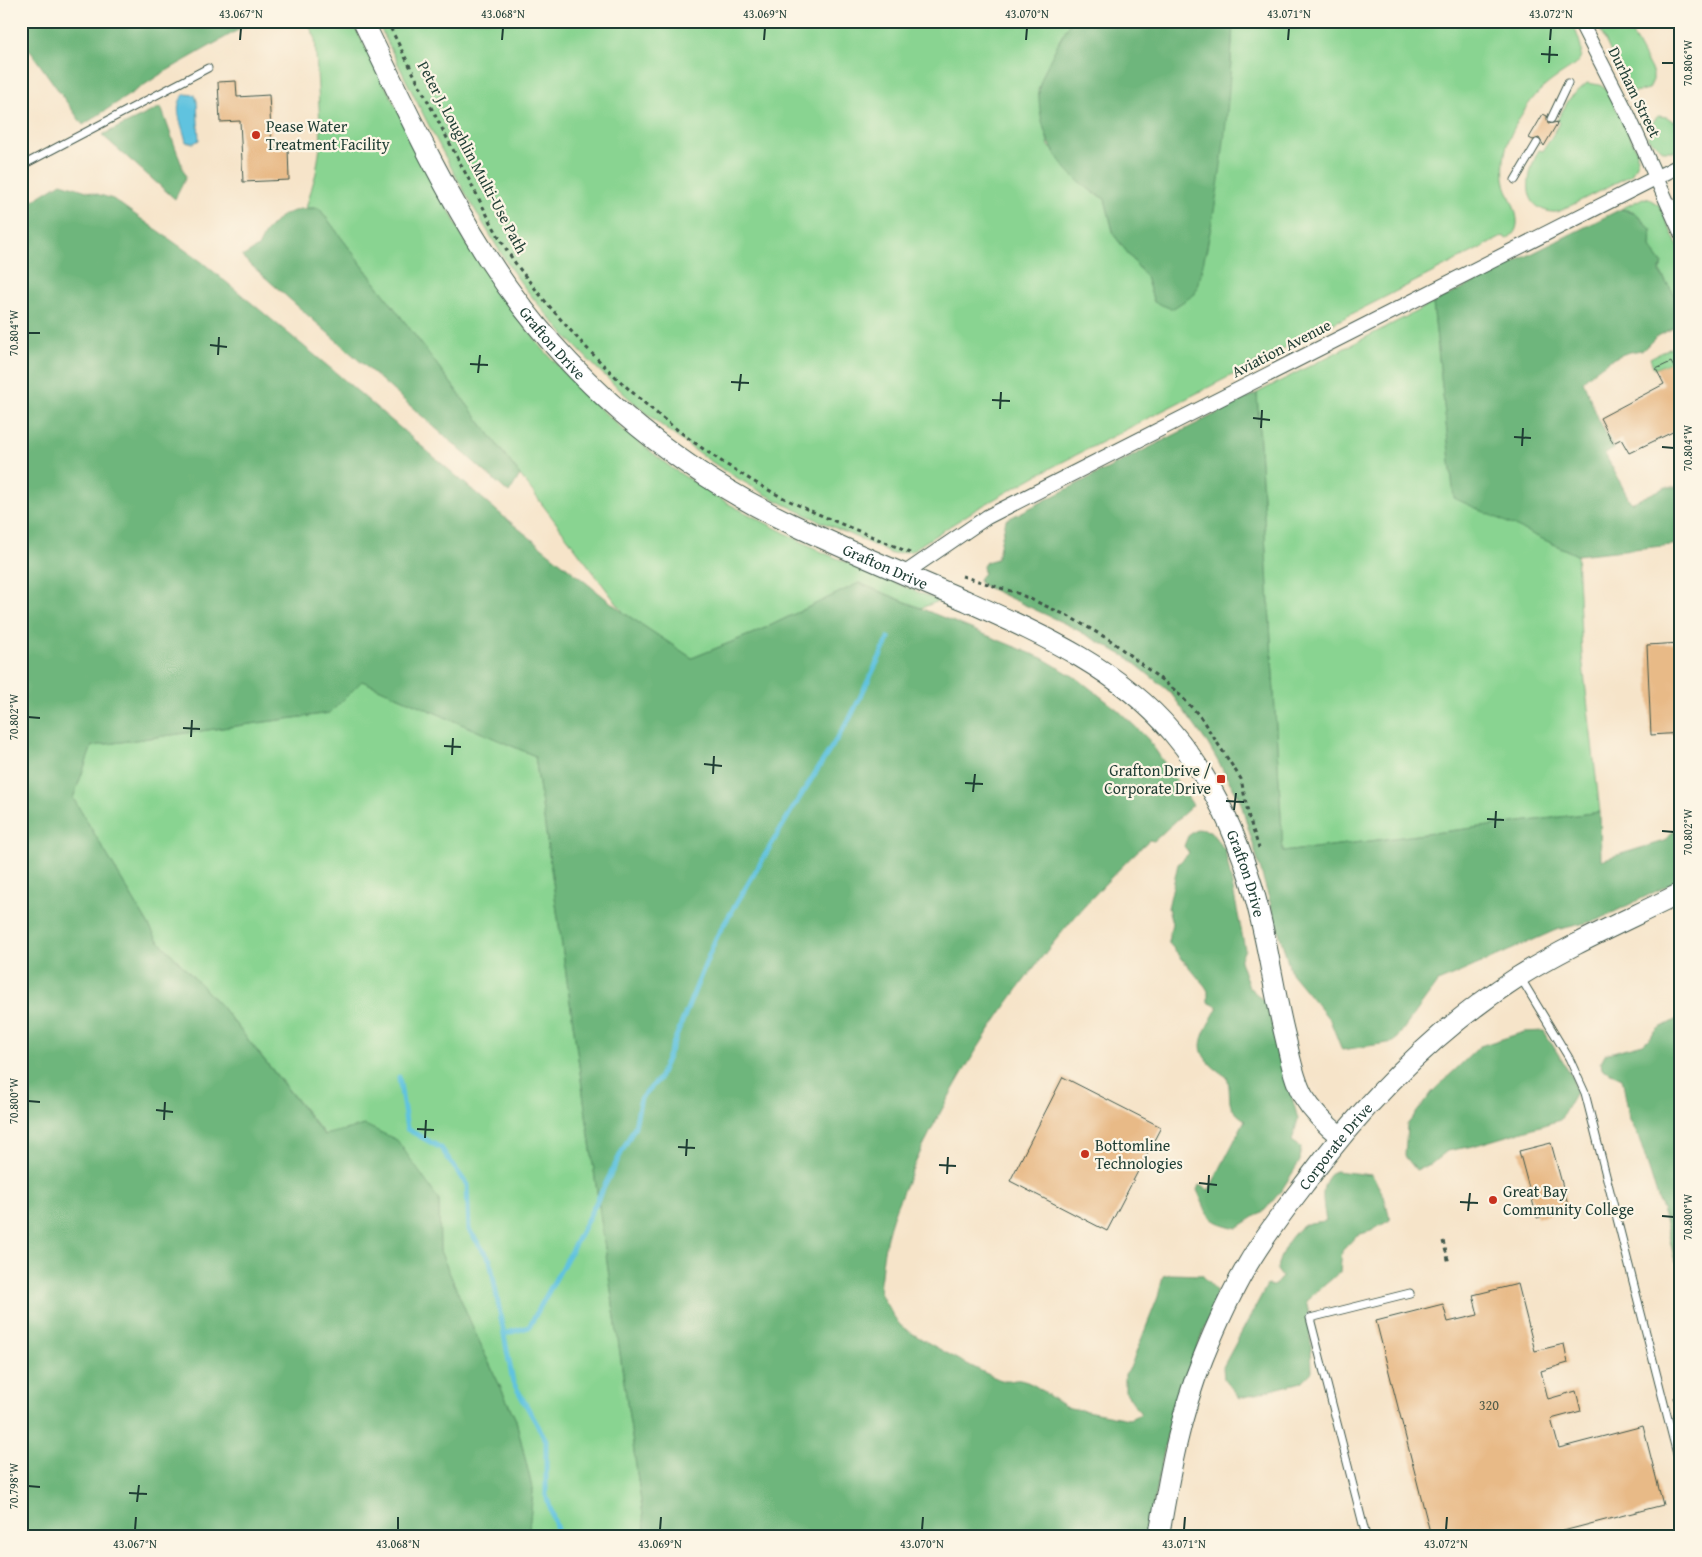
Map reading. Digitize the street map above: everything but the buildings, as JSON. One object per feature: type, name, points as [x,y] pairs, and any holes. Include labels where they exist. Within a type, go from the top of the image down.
[{"type":"street","name":"Grafton Drive","points":[[363,21],[410,119],[487,256],[538,326],[585,378],[640,428],[699,472],[795,526],[1000,616],[1095,664],[1145,704],[1171,730],[1214,794],[1230,826],[1250,878],[1279,1012],[1299,1088],[1310,1107],[1340,1136]]},
{"type":"street","name":"Durham Street","points":[[1580,21],[1681,233]]},
{"type":"street","name":"Aviation Avenue","points":[[905,574],[987,517],[1681,165]]},
{"type":"street","name":"Corporate Drive","points":[[1159,1536],[1169,1481],[1189,1401],[1202,1360],[1219,1322],[1248,1263],[1340,1136],[1418,1053],[1480,1003],[1519,977],[1681,893]]},
{"type":"lane","points":[[21,166],[208,68]]},
{"type":"lane","points":[[1551,119],[1568,83]]},
{"type":"lane","points":[[1515,180],[1537,143]]},
{"type":"lane","points":[[1519,977],[1569,1058],[1586,1093],[1681,1470]]},
{"type":"lane","points":[[1366,1536],[1310,1318],[1410,1293]]},
{"type":"path","name":"Peter J. Loughlin Multi-Use Path","points":[[387,21],[504,246],[516,264],[582,344],[626,390],[693,443],[765,489],[842,526],[910,553]]},
{"type":"path","points":[[1245,798],[1252,830]]},
{"type":"path","points":[[1443,1241],[1449,1263]]},
{"type":"green space","points":[[21,21],[254,21],[161,74],[83,125],[21,38]]},
{"type":"green space","points":[[352,21],[464,239],[497,290],[542,348],[585,395],[625,431],[673,469],[729,504],[822,552],[939,601],[921,608],[859,583],[759,631],[692,658],[624,613],[319,208],[306,208],[316,173],[321,141],[315,37],[307,22]]},
{"type":"green space","points":[[377,21],[1071,21],[1059,41],[1038,89],[1043,123],[1049,146],[1092,192],[1105,199],[1114,235],[1146,277],[1154,302],[1206,254],[1220,163],[1231,63],[1233,21],[1571,21],[1578,37],[1581,56],[1571,68],[1554,79],[1533,99],[1519,119],[1507,144],[1504,173],[1505,184],[1516,214],[1516,228],[1513,234],[1506,239],[1504,236],[1039,474],[975,510],[911,551],[892,554],[789,507],[722,469],[690,447],[629,398],[572,343],[521,283],[469,200]]},
{"type":"green space","points":[[1071,21],[1233,21],[1222,159],[1204,261],[1195,294],[1172,309],[1154,302],[1146,277],[1114,235],[1105,199],[1077,180],[1065,168],[1048,140],[1040,109],[1040,84],[1052,56]]},
{"type":"green space","points":[[1596,21],[1625,21],[1653,73],[1653,80],[1649,89],[1630,93]]},
{"type":"green space","points":[[1587,83],[1600,85],[1607,90],[1637,151],[1637,163],[1631,175],[1560,211],[1544,210],[1531,199],[1529,183],[1532,165],[1539,150],[1543,151],[1560,123],[1557,120],[1570,98]]},
{"type":"green space","points":[[161,107],[186,177],[175,199],[102,135]]},
{"type":"green space","points":[[1658,116],[1667,117],[1674,122],[1681,118],[1681,151],[1664,151],[1649,139],[1648,127]]},
{"type":"green space","points":[[61,183],[113,199],[202,262],[335,372],[504,517],[624,613],[692,658],[759,631],[859,583],[1042,658],[1078,679],[1118,710],[1148,739],[1193,805],[1154,841],[1149,840],[1074,918],[1039,961],[975,1052],[947,1100],[900,1198],[887,1236],[880,1288],[883,1299],[900,1325],[969,1365],[998,1379],[1027,1382],[1057,1402],[1070,1408],[1129,1419],[1141,1414],[1125,1391],[1125,1374],[1130,1368],[1158,1297],[1163,1276],[1171,1274],[1202,1275],[1216,1290],[1216,1300],[1181,1388],[1167,1436],[1149,1525],[1142,1536],[646,1536],[535,756],[362,681],[330,713],[92,746],[73,798],[157,939],[221,1006],[324,1135],[365,1125],[397,1140],[439,1200],[440,1251],[480,1344],[516,1420],[533,1492],[528,1536],[21,1536],[21,208]]},
{"type":"green space","points":[[1643,198],[1659,205],[1681,253],[1681,315],[1677,298],[1660,272],[1662,263],[1650,247],[1651,229],[1633,211],[1621,209]]},
{"type":"green space","points":[[319,208],[520,475],[509,493],[242,257],[258,247],[266,231],[282,215],[300,209]]},
{"type":"green space","points":[[1621,209],[1633,212],[1651,229],[1650,247],[1662,263],[1659,272],[1677,298],[1681,324],[1656,337],[1643,350],[1626,353],[1611,360],[1583,381],[1598,418],[1614,449],[1605,454],[1631,503],[1666,487],[1681,487],[1681,544],[1577,555],[1454,498],[1433,303]]},
{"type":"green space","points":[[1433,303],[1454,497],[1577,555],[1582,656],[1600,812],[1283,852],[1257,393]]},
{"type":"green space","points":[[1681,342],[1681,374],[1678,375],[1671,362],[1654,369],[1650,358]]},
{"type":"green space","points":[[1257,393],[1283,852],[1600,812],[1601,860],[1664,841],[1681,823],[1681,879],[1598,920],[1556,930],[1438,982],[1394,1042],[1342,1050],[1330,1020],[1291,973],[1240,800],[1208,744],[1170,692],[1128,658],[1070,626],[980,584],[979,579],[984,573],[983,566],[986,562],[997,559],[1006,520]]},
{"type":"green space","points":[[362,681],[535,756],[646,1536],[528,1536],[533,1492],[516,1420],[480,1344],[440,1251],[439,1200],[365,1125],[325,1135],[221,1006],[157,939],[73,798],[92,746],[330,713]]},
{"type":"green space","points":[[1198,829],[1210,831],[1225,850],[1245,949],[1240,961],[1249,987],[1266,1003],[1298,1119],[1292,1141],[1301,1147],[1300,1161],[1281,1191],[1265,1210],[1237,1228],[1214,1220],[1207,1212],[1197,1190],[1199,1185],[1209,1190],[1245,1120],[1231,1106],[1227,1077],[1215,1068],[1202,1053],[1202,1037],[1218,1007],[1208,1002],[1208,991],[1205,986],[1168,942],[1172,923],[1168,908],[1178,864],[1189,853],[1184,846],[1188,836]]},
{"type":"green space","points":[[1681,1017],[1681,1261],[1675,1262],[1667,1226],[1639,1138],[1630,1120],[1622,1078],[1602,1069],[1601,1062],[1605,1054],[1643,1044],[1658,1029]]},
{"type":"green space","points":[[1544,1031],[1572,1077],[1576,1092],[1560,1120],[1473,1146],[1447,1151],[1431,1164],[1416,1170],[1405,1156],[1407,1125],[1433,1091],[1480,1046],[1524,1032]]},
{"type":"green space","points":[[1335,1171],[1372,1175],[1384,1196],[1390,1220],[1371,1231],[1357,1235],[1342,1251],[1340,1272],[1306,1301],[1310,1318],[1312,1372],[1302,1382],[1240,1398],[1224,1379],[1223,1367],[1267,1285],[1274,1286],[1282,1277],[1277,1270],[1278,1264],[1291,1238],[1301,1227],[1307,1224],[1326,1221],[1323,1200],[1324,1187],[1326,1181]]},
{"type":"water","points":[[185,94],[195,95],[197,101],[199,140],[194,143],[186,142],[179,116],[179,104]]},
{"type":"waterway","points":[[504,1334],[529,1327],[575,1244],[635,1126],[641,1098],[659,1079],[716,938],[790,813],[850,718],[889,638]]},
{"type":"waterway","points":[[399,1077],[407,1129],[441,1148],[467,1185],[469,1230],[490,1260],[513,1382],[546,1440],[546,1495],[559,1536]]},
{"type":"place","name":"Pease Water Treatment Facility","points":[[256,135]]},
{"type":"place","name":"Grafton Drive / Corporate Drive","points":[[1221,779]]},
{"type":"place","name":"Bottomline Technologies","points":[[1085,1154]]},
{"type":"place","name":"Great Bay Community College","points":[[1493,1200]]}]
